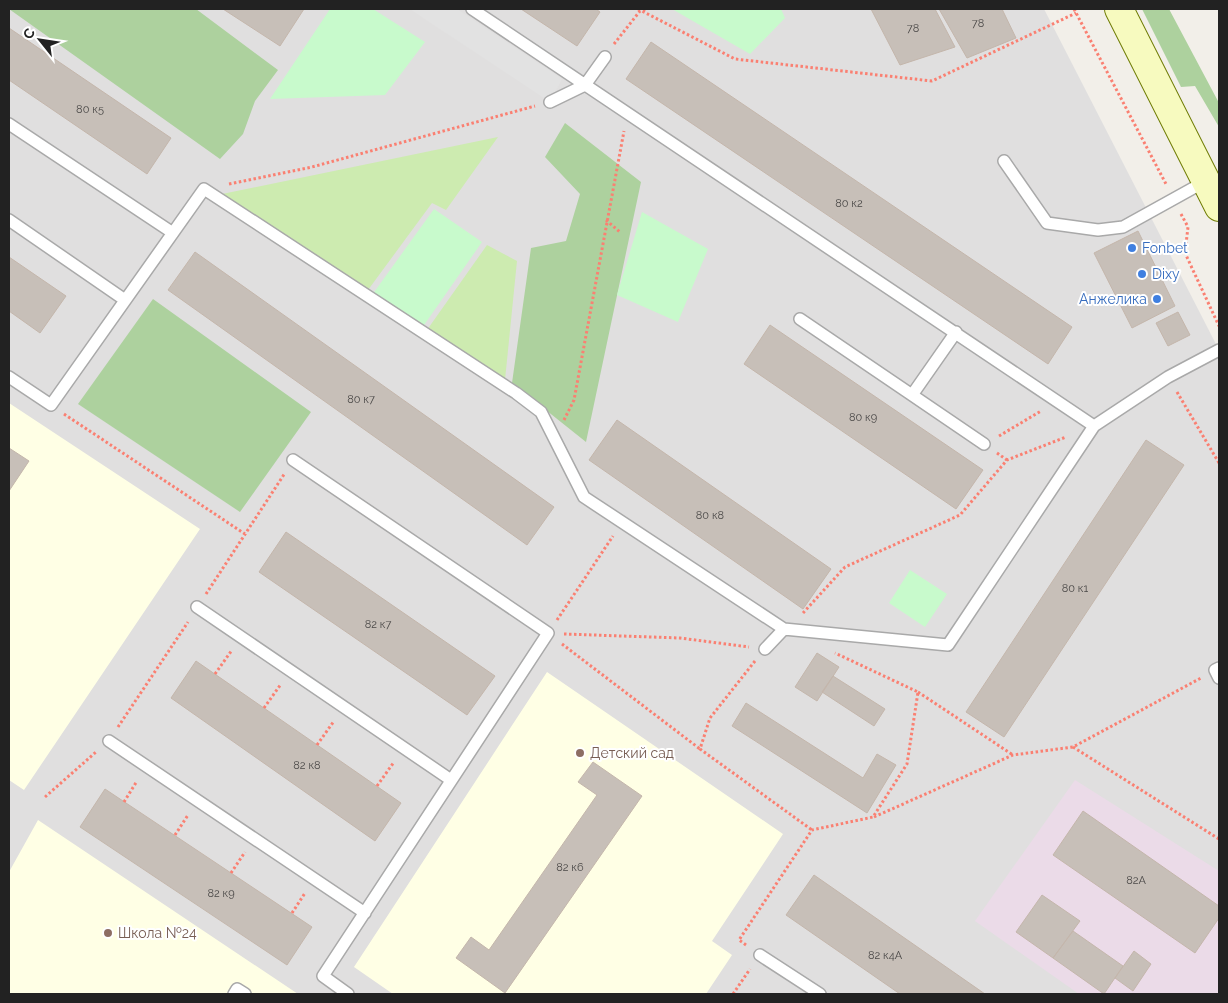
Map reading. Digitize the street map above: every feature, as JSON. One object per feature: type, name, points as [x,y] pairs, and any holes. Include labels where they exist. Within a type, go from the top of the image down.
[{"type":"main road","points":[[1120,9],[1219,207]]},
{"type":"lane","points":[[472,9],[1094,426]]},
{"type":"lane","points":[[550,102],[586,85],[604,57]]},
{"type":"lane","points":[[9,124],[173,233]]},
{"type":"lane","points":[[1004,161],[1047,223],[1098,230],[1123,227],[1206,181]]},
{"type":"lane","points":[[9,377],[51,405],[204,189],[516,393],[541,412],[584,497],[784,629],[948,645],[1094,426],[1168,376],[1219,350]]},
{"type":"lane","points":[[9,220],[125,300]]},
{"type":"lane","points":[[800,319],[984,444]]},
{"type":"lane","points":[[912,395],[956,332]]},
{"type":"lane","points":[[293,460],[548,633],[323,976],[332,990],[348,994]]},
{"type":"lane","points":[[197,607],[451,780]]},
{"type":"lane","points":[[765,649],[784,629]]},
{"type":"lane","points":[[109,741],[365,913]]},
{"type":"lane","points":[[760,954],[820,994]]},
{"type":"lane","points":[[234,994],[237,989],[245,994]]},
{"type":"path","points":[[604,57],[639,10],[646,9]]},
{"type":"path","points":[[1074,9],[1188,227],[1185,254],[1219,326]]},
{"type":"path","points":[[639,10],[735,59],[932,81],[1076,13]]},
{"type":"path","points":[[204,189],[312,168],[550,102]]},
{"type":"path","points":[[554,438],[574,400],[627,113]]},
{"type":"path","points":[[606,220],[621,233]]},
{"type":"path","points":[[1168,376],[1219,463]]},
{"type":"path","points":[[984,444],[1058,402]]},
{"type":"path","points":[[51,405],[245,534]]},
{"type":"path","points":[[784,629],[808,609],[845,567],[960,515],[1007,460],[1094,426]]},
{"type":"path","points":[[45,797],[109,741],[293,460]]},
{"type":"path","points":[[548,633],[622,522]]},
{"type":"path","points":[[548,633],[680,638],[765,649]]},
{"type":"path","points":[[548,633],[700,750],[812,830]]},
{"type":"path","points":[[215,674],[240,636]]},
{"type":"path","points":[[700,750],[710,718],[765,649]]},
{"type":"path","points":[[829,650],[918,692],[1013,755]]},
{"type":"path","points":[[264,708],[290,670]]},
{"type":"path","points":[[733,994],[760,954],[739,940],[812,830],[873,817],[1013,755],[1073,747],[1218,672]]},
{"type":"path","points":[[873,817],[907,764],[918,692]]},
{"type":"path","points":[[317,745],[344,707]]},
{"type":"path","points":[[1073,747],[1219,839]]},
{"type":"path","points":[[377,786],[404,748]]},
{"type":"path","points":[[124,802],[147,766]]},
{"type":"path","points":[[174,835],[198,801]]},
{"type":"path","points":[[231,873],[254,838]]},
{"type":"path","points":[[292,913],[314,878]]},
{"type":"shaded area","points":[[9,9],[1044,9],[1219,350],[1219,994],[9,994]]},
{"type":"shaded area","points":[[410,9],[457,9],[562,79],[550,102]]},
{"type":"shaded area","points":[[9,403],[200,529],[24,790],[9,780]]},
{"type":"shaded area","name":"Детский сад","points":[[547,672],[783,834],[712,941],[732,955],[706,994],[393,994],[354,967]]},
{"type":"shaded area","points":[[1075,780],[1219,871],[1219,994],[1079,994],[975,921]]},
{"type":"shaded area","name":"Школа №24","points":[[38,820],[298,994],[9,994],[9,872]]},
{"type":"green space","points":[[9,9],[196,9],[278,70],[255,101],[243,134],[220,159]]},
{"type":"green space","points":[[330,9],[373,9],[425,42],[385,95],[270,99]]},
{"type":"green space","points":[[672,9],[781,9],[785,18],[750,54]]},
{"type":"green space","points":[[1142,9],[1169,9],[1219,103],[1219,127],[1195,86],[1181,87]]},
{"type":"green space","points":[[565,123],[641,182],[586,442],[512,383],[531,248],[566,241],[580,194],[545,157]]},
{"type":"green space","points":[[498,137],[446,210],[432,203],[368,290],[222,194]]},
{"type":"green space","points":[[434,209],[482,242],[422,328],[372,295]]},
{"type":"green space","points":[[642,212],[708,249],[678,322],[617,295]]},
{"type":"green space","points":[[487,245],[517,261],[505,380],[427,330]]},
{"type":"green space","points":[[153,299],[311,412],[240,512],[78,404]]},
{"type":"green space","points":[[910,570],[947,594],[925,627],[889,603]]},
{"type":"building","points":[[223,9],[304,9],[280,46]]},
{"type":"building","points":[[521,9],[596,9],[600,12],[577,46]]},
{"type":"building","points":[[871,9],[935,9],[955,47],[900,65]]},
{"type":"building","points":[[939,9],[1002,9],[1016,38],[967,58]]},
{"type":"building","points":[[9,28],[171,138],[147,174],[9,80]]},
{"type":"building","points":[[651,42],[1072,327],[1048,364],[626,79]]},
{"type":"building","points":[[1138,231],[1175,306],[1132,328],[1094,253]]},
{"type":"building","points":[[195,252],[554,507],[527,545],[168,290]]},
{"type":"building","points":[[9,257],[66,296],[40,333],[9,311]]},
{"type":"building","points":[[1178,312],[1190,335],[1168,346],[1156,323]]},
{"type":"building","points":[[770,325],[983,470],[956,509],[744,364]]},
{"type":"building","points":[[617,420],[831,569],[803,609],[589,460]]},
{"type":"building","points":[[1146,440],[1184,465],[1004,737],[966,712]]},
{"type":"building","points":[[9,448],[29,461],[9,491]]},
{"type":"building","points":[[286,532],[495,676],[467,715],[259,572]]},
{"type":"building","points":[[817,653],[839,667],[817,701],[795,687]]},
{"type":"building","points":[[196,661],[401,803],[375,841],[171,698]]},
{"type":"building","points":[[833,676],[885,709],[874,726],[822,692]]},
{"type":"building","points":[[746,703],[863,778],[877,754],[896,765],[867,813],[732,726]]},
{"type":"building","points":[[593,762],[642,796],[505,993],[456,958],[471,937],[489,950],[597,795],[578,782]]},
{"type":"building","points":[[105,789],[312,927],[287,965],[80,827]]},
{"type":"building","points":[[1083,811],[1219,906],[1219,918],[1195,953],[1053,855]]},
{"type":"building","points":[[814,875],[985,994],[900,994],[786,915]]},
{"type":"building","points":[[1042,895],[1080,921],[1053,958],[1016,932]]},
{"type":"building","points":[[1073,931],[1123,966],[1104,994],[1053,958]]},
{"type":"building","points":[[1134,951],[1151,964],[1133,991],[1115,978]]},
{"type":"place","name":"Fonbet","points":[[1132,248]]},
{"type":"place","name":"Dixy","points":[[1142,274]]},
{"type":"place","name":"Анжелика","points":[[1157,299]]},
{"type":"place","name":"Детский сад","points":[[580,753]]},
{"type":"place","name":"Школа №24","points":[[108,933]]}]
